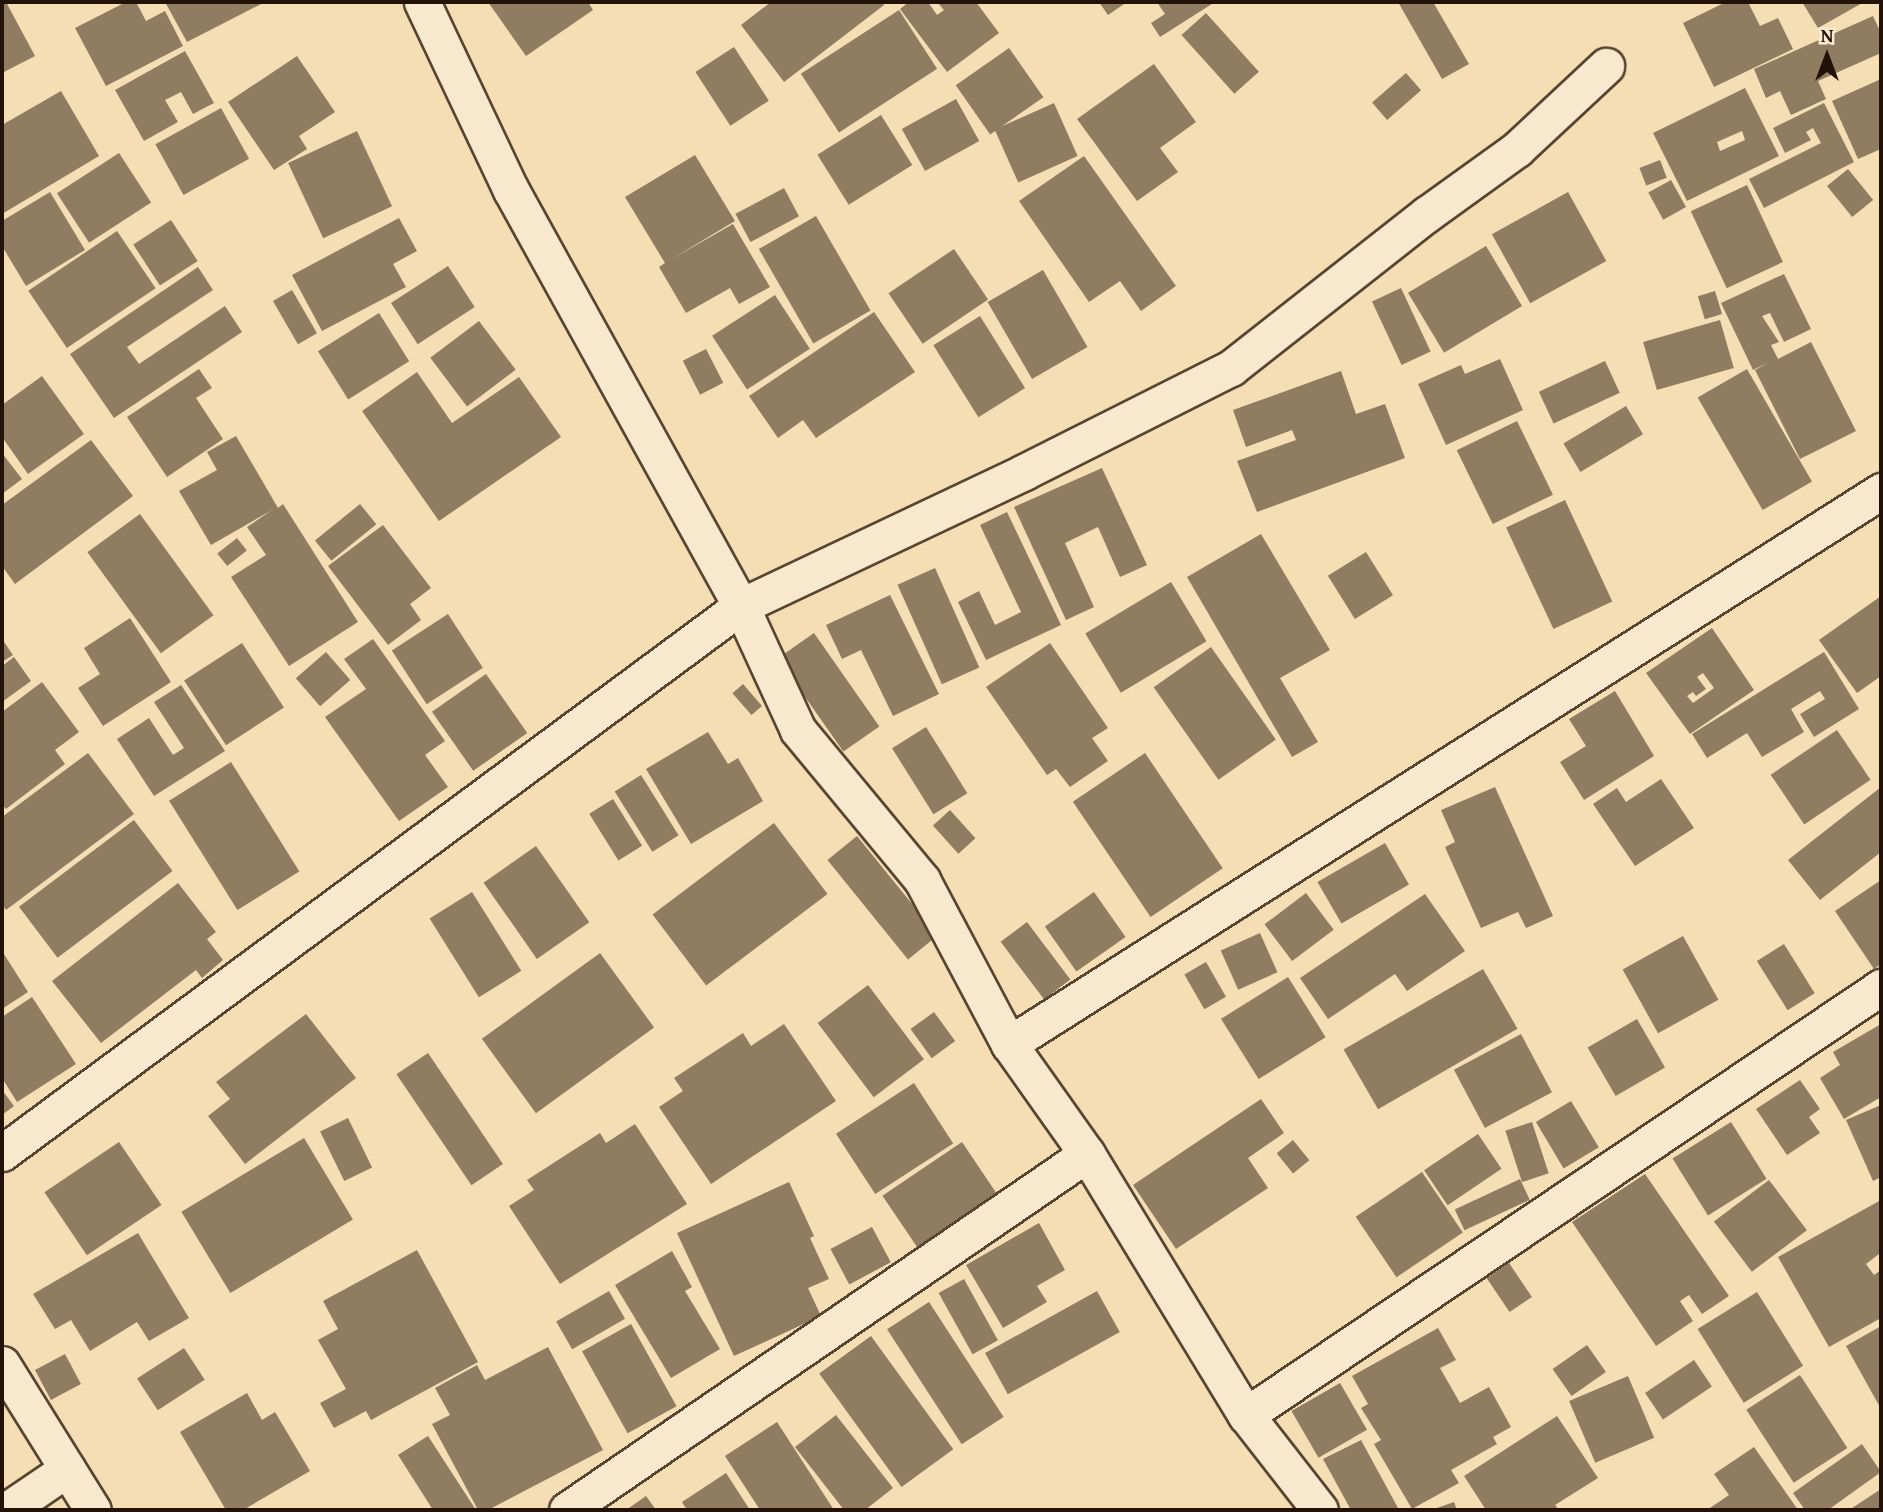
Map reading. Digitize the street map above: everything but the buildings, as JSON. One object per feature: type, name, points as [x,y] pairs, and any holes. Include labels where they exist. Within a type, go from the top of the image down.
[{"type":"street","points":[[422,2],[511,190],[741,606],[798,730],[922,880],[1009,1044],[1087,1154],[1246,1415],[1320,1510]]},
{"type":"street","points":[[2,1153],[741,606],[1024,472],[1231,368],[1427,214],[1517,149],[1606,66]]},
{"type":"street","points":[[1009,1044],[1881,491]]},
{"type":"street","points":[[1246,1415],[1881,987]]},
{"type":"street","points":[[567,1510],[1087,1154]]},
{"type":"street","points":[[2,1364],[93,1510]]},
{"type":"street","points":[[7,1510],[67,1469]]}]
